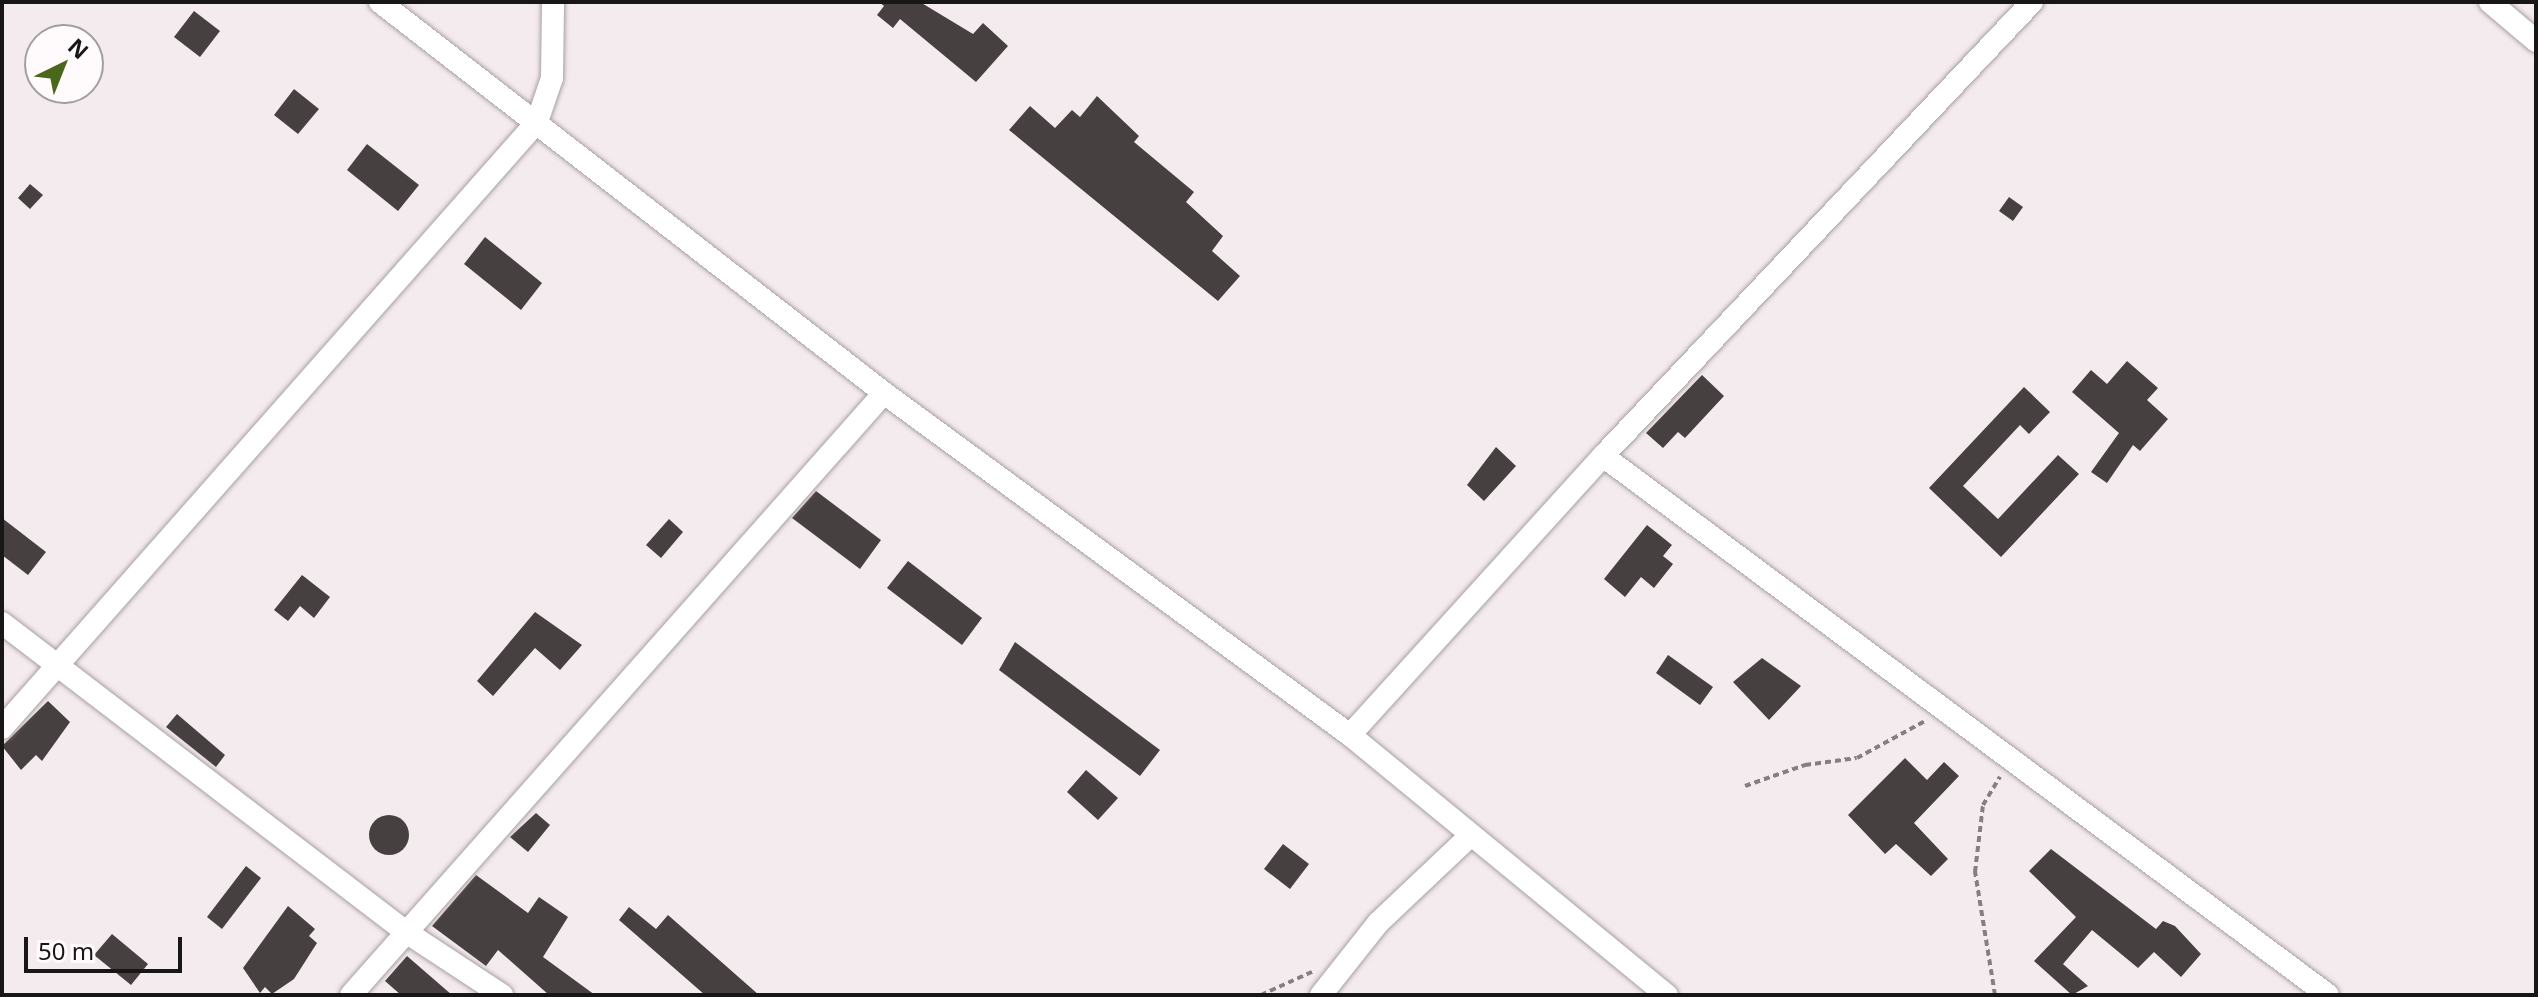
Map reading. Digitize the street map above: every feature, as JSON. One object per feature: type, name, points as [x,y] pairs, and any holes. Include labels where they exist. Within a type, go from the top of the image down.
[{"type":"street","points":[[380,2],[884,393],[1350,735],[1667,995]]},
{"type":"street","points":[[2,728],[537,122],[552,78],[553,2]]},
{"type":"street","points":[[1350,735],[1603,456],[2032,2]]},
{"type":"street","points":[[2490,2],[2536,41]]},
{"type":"street","points":[[351,995],[884,393]]},
{"type":"street","points":[[1603,456],[2010,763],[2328,995]]},
{"type":"street","points":[[2,623],[406,932],[502,995]]},
{"type":"street","points":[[1321,995],[1348,960],[1471,835]]},
{"type":"path","points":[[1745,786],[1805,765],[1857,758],[1944,713]]},
{"type":"path","points":[[1995,995],[1976,853],[1983,805],[2010,763]]},
{"type":"path","points":[[1261,995],[1348,960]]},
{"type":"building","points":[[879,2],[920,2],[973,34],[983,23],[1008,46],[976,82],[900,19],[893,28],[877,15],[884,6]]},
{"type":"building","points":[[194,11],[220,31],[200,57],[174,37]]},
{"type":"building","points":[[294,89],[319,109],[298,134],[274,115]]},
{"type":"building","points":[[1097,96],[1139,136],[1134,142],[1194,192],[1186,202],[1223,236],[1212,251],[1240,276],[1218,301],[1009,130],[1030,106],[1055,128],[1072,110],[1080,117]]},
{"type":"building","points":[[367,144],[419,185],[398,211],[347,170]]},
{"type":"building","points":[[30,184],[43,195],[30,209],[18,198]]},
{"type":"building","points":[[2009,197],[2023,207],[2013,221],[1999,211]]},
{"type":"building","points":[[485,237],[542,283],[521,310],[464,264]]},
{"type":"building","points":[[2127,361],[2158,388],[2147,400],[2168,419],[2140,451],[2133,445],[2107,483],[2091,472],[2119,433],[2072,392],[2091,370],[2107,384]]},
{"type":"building","points":[[1702,375],[1724,396],[1685,438],[1678,432],[1663,448],[1646,433]]},
{"type":"building","points":[[2024,387],[2050,412],[2029,434],[2020,425],[1963,486],[1998,519],[2058,455],[2079,474],[2001,557],[1929,488]]},
{"type":"building","points":[[1496,447],[1516,466],[1484,501],[1467,485]]},
{"type":"building","points":[[816,491],[881,540],[860,569],[792,518]]},
{"type":"building","points":[[2,518],[46,552],[28,575],[2,555]]},
{"type":"building","points":[[669,519],[683,532],[661,558],[646,545]]},
{"type":"building","points":[[1647,525],[1672,545],[1663,556],[1673,564],[1654,588],[1641,577],[1625,597],[1604,579]]},
{"type":"building","points":[[908,561],[982,618],[962,645],[887,588]]},
{"type":"building","points":[[302,575],[330,597],[314,618],[300,606],[288,621],[274,610]]},
{"type":"building","points":[[535,612],[582,645],[560,670],[535,648],[493,696],[477,681]]},
{"type":"building","points":[[1015,642],[1160,750],[1140,776],[999,670]]},
{"type":"building","points":[[1668,655],[1713,687],[1700,705],[1656,673]]},
{"type":"building","points":[[1762,658],[1801,686],[1769,720],[1733,682]]},
{"type":"building","points":[[48,701],[70,722],[42,761],[36,755],[21,770],[2,746]]},
{"type":"building","points":[[177,714],[225,755],[216,767],[166,727]]},
{"type":"building","points":[[1905,758],[1927,780],[1944,762],[1959,776],[1914,823],[1948,859],[1931,876],[1896,844],[1885,854],[1848,815]]},
{"type":"building","points":[[1086,770],[1118,798],[1098,820],[1067,792]]},
{"type":"building","points":[[536,813],[550,825],[528,852],[510,837]]},
{"type":"building","points":[[389,815],[403,821],[409,835],[403,849],[389,855],[375,849],[369,835],[375,821]]},
{"type":"building","points":[[1283,844],[1309,864],[1290,889],[1264,869]]},
{"type":"building","points":[[2051,849],[2156,929],[2163,921],[2175,926],[2201,954],[2181,977],[2154,952],[2138,968],[2092,930],[2063,964],[2088,986],[2072,995],[2034,961],[2076,917],[2029,871]]},
{"type":"building","points":[[246,866],[261,878],[222,929],[207,917]]},
{"type":"building","points":[[476,875],[528,913],[539,897],[568,917],[543,957],[595,995],[549,995],[498,950],[486,966],[432,926]]},
{"type":"building","points":[[288,906],[315,929],[309,936],[317,943],[294,979],[272,994],[265,987],[260,993],[243,968]]},
{"type":"building","points":[[629,907],[656,929],[668,915],[759,995],[705,995],[619,920]]},
{"type":"building","points":[[112,934],[148,964],[131,985],[94,955]]},
{"type":"building","points":[[407,956],[452,995],[401,995],[385,981]]}]
